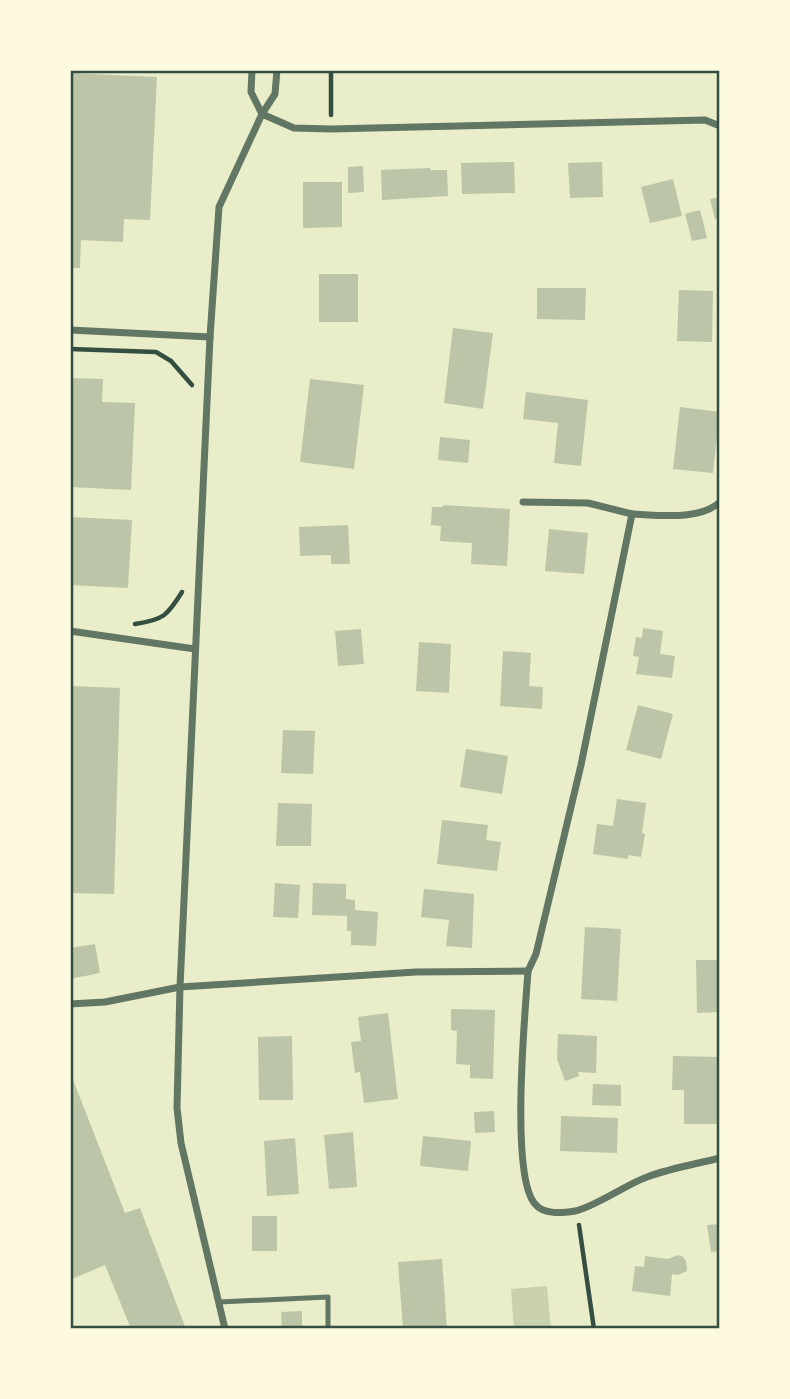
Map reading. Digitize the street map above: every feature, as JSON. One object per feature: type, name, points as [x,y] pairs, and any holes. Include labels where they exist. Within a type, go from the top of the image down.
[{"type":"street","points":[[252,70],[251,92],[262,114],[294,128],[705,120],[720,126]]},
{"type":"street","points":[[225,1329],[181,1143],[177,1108],[180,987],[209,337],[219,207],[262,114],[275,94],[277,70]]},
{"type":"street","points":[[70,330],[209,337]]},
{"type":"street","points":[[523,502],[588,503],[632,514],[685,514],[711,510],[720,502]]},
{"type":"street","points":[[632,514],[581,765],[536,954],[528,971],[521,1085],[523,1163],[527,1190],[535,1205],[546,1212],[578,1210],[647,1177],[720,1158]]},
{"type":"street","points":[[70,631],[195,649]]},
{"type":"street","points":[[70,1004],[105,1002],[180,987],[416,972],[528,971]]},
{"type":"lane","points":[[219,1302],[328,1297],[328,1329]]},
{"type":"path","points":[[331,70],[331,129]]},
{"type":"path","points":[[70,349],[156,352],[172,361],[193,386]]},
{"type":"path","points":[[130,625],[153,621],[169,612],[186,587]]},
{"type":"path","points":[[578,1210],[594,1329]]},
{"type":"green space","points":[[547,1286],[551,1329],[514,1329],[511,1289]]},
{"type":"building","points":[[70,73],[157,77],[150,220],[124,219],[123,242],[81,240],[80,268],[70,268]]},
{"type":"building","points":[[514,162],[515,193],[462,194],[461,163]]},
{"type":"building","points":[[602,162],[603,197],[570,198],[568,163]]},
{"type":"building","points":[[363,166],[364,192],[348,193],[348,167]]},
{"type":"building","points":[[381,170],[447,170],[448,196],[382,200]]},
{"type":"building","points":[[673,179],[682,216],[650,223],[641,187]]},
{"type":"building","points":[[303,182],[342,182],[342,227],[303,228]]},
{"type":"building","points":[[720,197],[720,218],[715,219],[710,199]]},
{"type":"building","points":[[700,210],[707,238],[692,241],[685,214]]},
{"type":"building","points":[[319,274],[358,274],[358,322],[319,322]]},
{"type":"building","points":[[537,288],[586,288],[585,320],[537,319]]},
{"type":"building","points":[[679,290],[713,291],[712,342],[677,341]]},
{"type":"building","points":[[453,328],[493,333],[483,409],[444,403]]},
{"type":"building","points":[[70,378],[103,379],[102,402],[135,403],[131,490],[70,487]]},
{"type":"building","points":[[310,379],[364,385],[354,469],[300,462]]},
{"type":"building","points":[[526,392],[588,400],[581,466],[554,463],[558,423],[523,419]]},
{"type":"building","points":[[680,407],[720,412],[720,437],[717,437],[713,473],[673,469]]},
{"type":"building","points":[[440,437],[470,440],[468,463],[438,460]]},
{"type":"building","points":[[443,505],[510,509],[507,566],[471,564],[472,543],[440,541],[441,526],[431,525],[432,507]]},
{"type":"building","points":[[70,517],[132,520],[128,588],[70,585]]},
{"type":"building","points":[[348,525],[350,564],[331,564],[331,555],[300,556],[299,527]]},
{"type":"building","points":[[549,529],[588,533],[584,574],[545,571]]},
{"type":"building","points":[[643,628],[663,631],[660,654],[675,656],[672,678],[636,674],[639,657],[633,656],[636,637],[642,638]]},
{"type":"building","points":[[361,629],[364,664],[338,666],[335,631]]},
{"type":"building","points":[[419,642],[451,644],[449,693],[416,691]]},
{"type":"building","points":[[503,651],[531,653],[529,686],[543,687],[542,709],[500,706]]},
{"type":"building","points":[[70,686],[120,688],[114,894],[70,893]]},
{"type":"building","points":[[638,705],[673,714],[661,759],[626,750]]},
{"type":"building","points":[[283,730],[315,731],[313,774],[281,773]]},
{"type":"building","points":[[466,749],[508,756],[502,794],[460,787]]},
{"type":"building","points":[[617,799],[646,803],[641,857],[628,855],[628,859],[593,854],[597,824],[613,826]]},
{"type":"building","points":[[278,803],[312,804],[311,846],[276,846]]},
{"type":"building","points":[[442,820],[488,825],[486,840],[501,842],[497,871],[437,864]]},
{"type":"building","points":[[275,883],[300,885],[298,918],[273,917]]},
{"type":"building","points":[[313,883],[346,884],[346,899],[355,900],[355,910],[378,912],[376,946],[351,945],[347,916],[312,915]]},
{"type":"building","points":[[424,889],[474,894],[472,948],[446,946],[449,920],[421,917]]},
{"type":"building","points":[[585,927],[621,929],[617,1001],[581,999]]},
{"type":"building","points":[[95,944],[100,973],[70,979],[70,948]]},
{"type":"building","points":[[696,960],[720,960],[720,1012],[697,1013]]},
{"type":"building","points":[[451,1009],[495,1010],[493,1079],[470,1078],[470,1065],[456,1064],[457,1031],[451,1030]]},
{"type":"building","points":[[388,1013],[398,1099],[364,1103],[360,1072],[355,1073],[351,1042],[361,1041],[358,1017]]},
{"type":"building","points":[[558,1034],[597,1036],[596,1073],[578,1072],[579,1076],[565,1081],[557,1059]]},
{"type":"building","points":[[292,1036],[293,1100],[259,1100],[258,1037]]},
{"type":"building","points":[[673,1056],[720,1057],[719,1124],[684,1124],[684,1090],[672,1090]]},
{"type":"building","points":[[70,1072],[125,1213],[140,1208],[186,1329],[131,1329],[105,1265],[70,1280]]},
{"type":"building","points":[[593,1084],[621,1085],[621,1106],[592,1105]]},
{"type":"building","points":[[494,1111],[495,1132],[475,1133],[474,1112]]},
{"type":"building","points":[[561,1116],[618,1118],[617,1153],[560,1151]]},
{"type":"building","points":[[353,1132],[357,1187],[329,1189],[324,1135]]},
{"type":"building","points":[[423,1136],[471,1141],[468,1171],[420,1166]]},
{"type":"building","points":[[295,1138],[299,1194],[267,1196],[264,1141]]},
{"type":"building","points":[[252,1216],[277,1216],[277,1251],[252,1251]]},
{"type":"building","points":[[720,1224],[720,1251],[711,1252],[707,1225]]},
{"type":"building","points":[[678,1255],[686,1261],[687,1271],[678,1275],[672,1274],[670,1296],[632,1291],[635,1266],[644,1267],[645,1256],[668,1259]]},
{"type":"building","points":[[442,1259],[447,1329],[403,1329],[398,1262]]},
{"type":"building","points":[[302,1311],[302,1329],[282,1329],[281,1312]]}]
